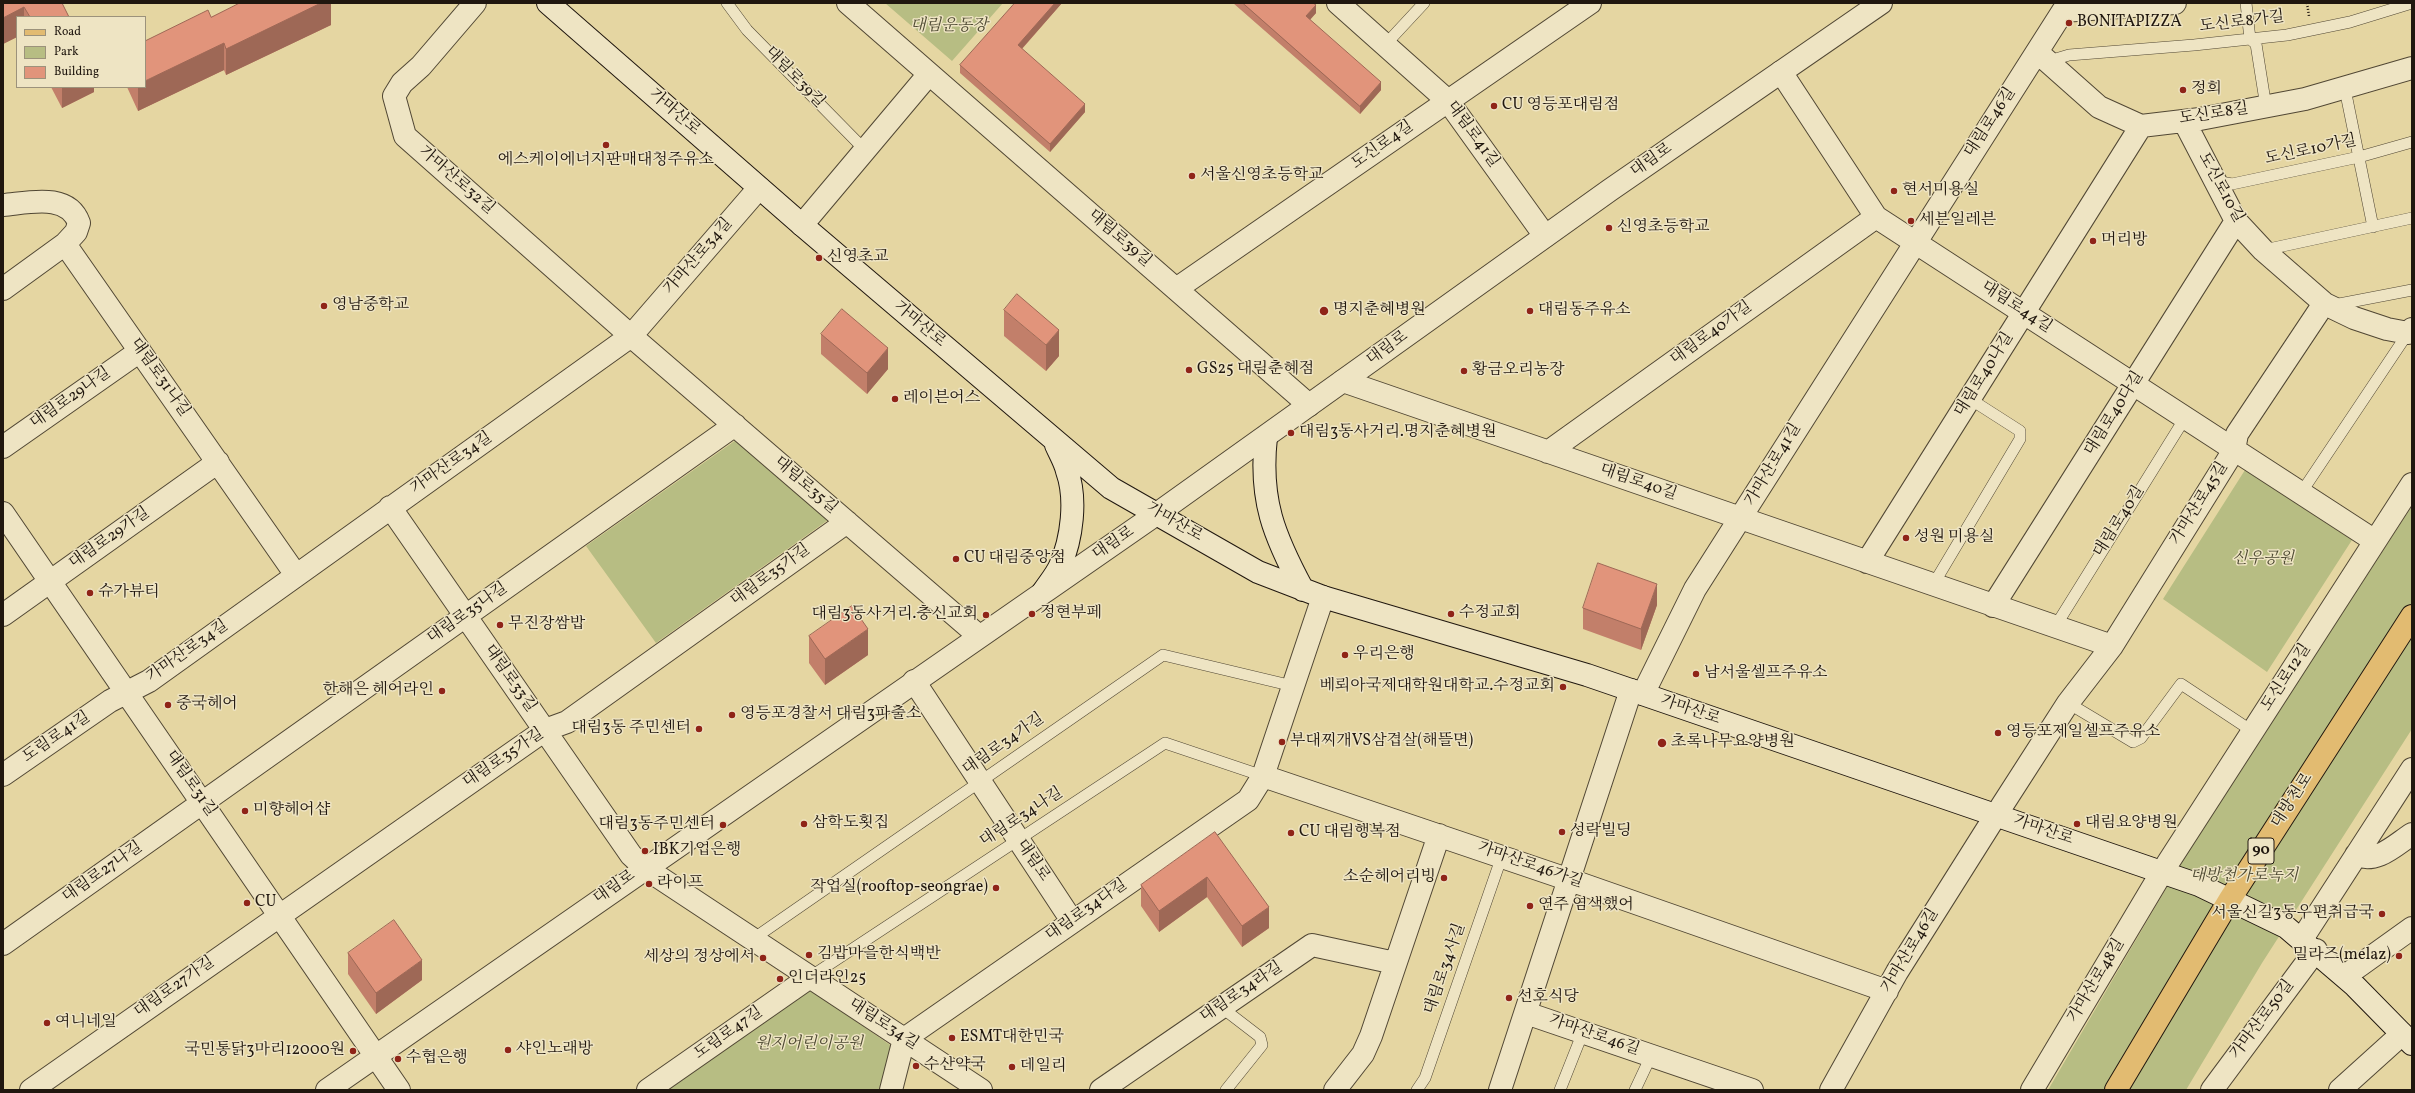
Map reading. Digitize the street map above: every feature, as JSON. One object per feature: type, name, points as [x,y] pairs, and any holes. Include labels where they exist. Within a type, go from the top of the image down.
[{"type":"main road","name":"대방천로","points":[[2116,1090],[2230,899],[2412,616]]},
{"type":"street","name":"가마산로32길","points":[[475,3],[421,66],[402,83],[394,96],[405,136],[631,336]]},
{"type":"street","name":"가마산로","points":[[548,3],[759,188],[1111,488],[1158,513],[1258,572],[1323,598],[1637,692],[2162,872],[2230,899],[2286,927],[2309,945],[2345,976],[2407,1039]]},
{"type":"street","name":"대림로39길","points":[[848,3],[1309,406]]},
{"type":"street","name":"대림로41길","points":[[1338,3],[1448,101],[1545,236]]},
{"type":"street","name":"도신로4길","points":[[1176,289],[1590,3]]},
{"type":"street","name":"대림로","points":[[327,1090],[1158,513],[1545,236],[1881,3]]},
{"type":"street","points":[[2060,7],[2175,3]]},
{"type":"street","name":"대림로46길","points":[[1915,242],[2043,56],[2060,7]]},
{"type":"street","points":[[2043,56],[2099,107],[2141,126]]},
{"type":"street","name":"도신로8길","points":[[2141,126],[2184,121],[2266,107],[2345,89],[2412,68]]},
{"type":"street","name":"대림로44길","points":[[1781,72],[1876,217],[2375,541]]},
{"type":"street","points":[[802,225],[928,74]]},
{"type":"street","name":"도신로10길","points":[[2184,121],[2236,221],[2263,250],[2329,306],[2354,318],[2387,329],[2410,331]]},
{"type":"street","name":"대림로40나길","points":[[1866,562],[2141,126]]},
{"type":"street","name":"가마산로34길","points":[[119,697],[149,680],[631,336],[759,188]]},
{"type":"street","points":[[3,204],[46,201],[60,203],[76,214],[79,223],[76,232],[65,244],[3,289]]},
{"type":"street","name":"대림로40가길","points":[[1548,452],[1876,217]]},
{"type":"street","name":"대림로40다길","points":[[1993,606],[2134,385],[2236,221]]},
{"type":"street","name":"가마산로41길","points":[[1637,692],[1695,589],[1915,242]]},
{"type":"street","name":"대림로31나길","points":[[65,244],[296,575]]},
{"type":"street","name":"가마산로45길","points":[[1996,815],[2068,703],[2112,646],[2234,450],[2238,434],[2321,308],[2329,306]]},
{"type":"street","name":"대림로35길","points":[[631,336],[979,636]]},
{"type":"street","name":"대림로29나길","points":[[3,447],[140,351]]},
{"type":"street","name":"대림로40길","points":[[1343,381],[2112,646]]},
{"type":"street","name":"대림로35나길","points":[[202,802],[735,425]]},
{"type":"street","points":[[1266,437],[1264,478],[1270,515],[1280,548],[1303,590]]},
{"type":"street","points":[[1043,592],[1060,566],[1068,542],[1072,492],[1068,471],[1053,439]]},
{"type":"street","name":"대림로29가길","points":[[3,615],[218,462]]},
{"type":"street","name":"도신로12길","points":[[2162,872],[2412,484]]},
{"type":"street","name":"대림로33길","points":[[390,507],[631,855],[645,868]]},
{"type":"street","name":"대림로31길","points":[[3,513],[50,582],[119,697],[202,802],[376,1056]]},
{"type":"street","name":"대림로35가길","points":[[280,914],[545,730],[567,722],[847,522]]},
{"type":"street","points":[[1263,776],[1323,598]]},
{"type":"street","name":"대림로","points":[[914,681],[1072,921]]},
{"type":"street","points":[[1500,1090],[1570,880],[1637,692]]},
{"type":"street","name":"도림로41길","points":[[3,775],[119,697]]},
{"type":"street","name":"가마산로50길","points":[[2212,1090],[2309,945],[2356,855],[2412,769]]},
{"type":"street","name":"가마산로46가길","points":[[1263,776],[1502,856],[1886,991]]},
{"type":"street","name":"대림로34다길","points":[[904,1039],[1248,800],[1263,776]]},
{"type":"street","name":"대림로27나길","points":[[3,944],[202,802]]},
{"type":"street","name":"가마산로46길","points":[[1831,1090],[1886,991],[1996,815]]},
{"type":"street","points":[[2356,855],[2365,858],[2376,857],[2412,834]]},
{"type":"street","points":[[1335,1090],[1363,1054],[1372,1036],[1395,963],[1439,835]]},
{"type":"street","name":"대림로34길","points":[[645,868],[981,1090]]},
{"type":"street","name":"가마산로48길","points":[[2032,1090],[2162,872]]},
{"type":"street","name":"대림로27가길","points":[[31,1090],[280,914]]},
{"type":"street","points":[[2345,976],[2412,928]]},
{"type":"street","name":"대림로34라길","points":[[1101,1090],[1312,945],[1395,963]]},
{"type":"street","name":"도림로47길","points":[[648,1090],[810,977]]},
{"type":"street","name":"가마산로46길","points":[[1526,1013],[1752,1090]]},
{"type":"street","points":[[891,1090],[904,1039]]},
{"type":"street","points":[[2340,1090],[2407,1039]]},
{"type":"street","points":[[376,1056],[399,1090]]},
{"type":"lane","name":"대림로39길","points":[[727,3],[747,30],[865,150]]},
{"type":"lane","points":[[1385,45],[1424,3]]},
{"type":"lane","points":[[2246,3],[2250,39],[2256,44],[2266,107]]},
{"type":"lane","name":"도신로8가길","points":[[2043,56],[2287,35],[2350,22],[2412,3]]},
{"type":"lane","points":[[2345,89],[2373,227]]},
{"type":"lane","name":"도신로10가길","points":[[2215,181],[2232,184],[2359,157],[2412,142]]},
{"type":"lane","points":[[2263,250],[2412,218]]},
{"type":"lane","points":[[2329,306],[2412,290]]},
{"type":"lane","points":[[2301,493],[2353,418],[2410,331]]},
{"type":"lane","points":[[1933,585],[2020,439],[2020,431],[1970,399]]},
{"type":"lane","name":"대림로40길","points":[[2055,627],[2185,418]]},
{"type":"lane","name":"대림로34가길","points":[[753,939],[1163,655],[1293,686]]},
{"type":"lane","points":[[2068,703],[2133,742],[2142,738],[2181,684],[2252,732]]},
{"type":"lane","name":"대림로34나길","points":[[810,977],[1165,743],[1263,776]]},
{"type":"lane","name":"대림로34사길","points":[[1418,1090],[1425,1078],[1502,856]]},
{"type":"lane","points":[[1221,1007],[1260,1037],[1262,1045],[1226,1090]]},
{"type":"lane","points":[[1560,1090],[1583,1032]]},
{"type":"lane","points":[[1635,1090],[1651,1056]]},
{"type":"green space","name":"대림운동장","points":[[885,3],[1003,3],[952,61]]},
{"type":"green space","points":[[736,440],[828,520],[656,643],[586,546]]},
{"type":"green space","name":"신우공원","points":[[2245,470],[2352,540],[2267,672],[2163,599]]},
{"type":"green space","name":"대방천가로녹지","points":[[2412,506],[2412,729],[2262,963],[2186,1090],[2048,1090],[2191,846]]},
{"type":"green space","name":"원지어린이공원","points":[[809,989],[893,1047],[886,1090],[664,1090]]},
{"type":"building","points":[[3,3],[62,3],[68,16],[29,16],[24,7],[3,18]]},
{"type":"building","points":[[240,3],[321,3],[226,49],[224,43],[146,81],[146,41],[208,10],[211,17]]},
{"type":"building","points":[[1015,3],[1055,3],[1018,45],[1085,104],[1050,144],[960,65]]},
{"type":"building","points":[[1243,3],[1313,3],[1316,5],[1306,16],[1381,82],[1360,106]]},
{"type":"building","points":[[1017,294],[1059,330],[1046,345],[1004,310]]},
{"type":"building","points":[[842,309],[888,348],[867,373],[821,334]]},
{"type":"building","points":[[1598,563],[1657,584],[1641,629],[1583,608]]},
{"type":"building","points":[[852,606],[868,629],[825,659],[809,636]]},
{"type":"building","points":[[1215,832],[1269,907],[1242,926],[1207,877],[1159,911],[1141,885]]},
{"type":"building","points":[[394,920],[422,960],[376,993],[348,953]]},
{"type":"place","name":"BONITAPIZZA","points":[[2069,23]]},
{"type":"place","name":"정희","points":[[2183,90]]},
{"type":"place","name":"CU 영등포대림점","points":[[1494,106]]},
{"type":"place","name":"에스케이에너지판매대청주유소","points":[[606,145]]},
{"type":"place","name":"서울신영초등학교","points":[[1192,176]]},
{"type":"place","name":"현서미용실","points":[[1894,191]]},
{"type":"place","name":"세븐일레븐","points":[[1911,221]]},
{"type":"place","name":"신영초등학교","points":[[1609,228]]},
{"type":"place","name":"머리방","points":[[2093,241]]},
{"type":"place","name":"신영초교","points":[[819,258]]},
{"type":"place","name":"영남중학교","points":[[324,306]]},
{"type":"place","name":"명지춘혜병원","points":[[1324,311]]},
{"type":"place","name":"대림동주유소","points":[[1530,311]]},
{"type":"place","name":"GS25 대림춘혜점","points":[[1189,370]]},
{"type":"place","name":"황금오리농장","points":[[1464,371]]},
{"type":"place","name":"레이븐어스","points":[[895,399]]},
{"type":"place","name":"대림3동사거리.명지춘혜병원","points":[[1291,433]]},
{"type":"place","name":"성원 미용실","points":[[1906,538]]},
{"type":"place","name":"CU 대림중앙점","points":[[956,559]]},
{"type":"place","name":"슈가뷰티","points":[[90,593]]},
{"type":"place","name":"정현부페","points":[[1032,614]]},
{"type":"place","name":"수정교회","points":[[1451,614]]},
{"type":"place","name":"대림3동사거리.충신교회","points":[[986,615]]},
{"type":"place","name":"무진장쌈밥","points":[[500,625]]},
{"type":"place","name":"우리은행","points":[[1345,655]]},
{"type":"place","name":"남서울셀프주유소","points":[[1696,674]]},
{"type":"place","name":"베뢰아국제대학원대학교.수정교회","points":[[1563,687]]},
{"type":"place","name":"한해은 헤어라인","points":[[442,691]]},
{"type":"place","name":"중국헤어","points":[[168,705]]},
{"type":"place","name":"영등포경찰서 대림3파출소","points":[[732,715]]},
{"type":"place","name":"대림3동 주민센터","points":[[699,729]]},
{"type":"place","name":"영등포제일셀프주유소","points":[[1998,733]]},
{"type":"place","name":"부대찌개VS삼겹살(해뜰면)","points":[[1282,742]]},
{"type":"place","name":"초록나무요양병원","points":[[1662,743]]},
{"type":"place","name":"미향헤어샵","points":[[245,811]]},
{"type":"place","name":"삼학도횟집","points":[[804,824]]},
{"type":"place","name":"대림요양병원","points":[[2077,824]]},
{"type":"place","name":"대림3동주민센터","points":[[723,825]]},
{"type":"place","name":"성락빌딩","points":[[1562,832]]},
{"type":"place","name":"CU 대림행복점","points":[[1291,833]]},
{"type":"place","name":"IBK기업은행","points":[[645,851]]},
{"type":"place","name":"소순헤어리빙","points":[[1444,878]]},
{"type":"place","name":"라이프","points":[[649,884]]},
{"type":"place","name":"작업실(rooftop-seongrae)","points":[[996,888]]},
{"type":"place","name":"CU","points":[[247,903]]},
{"type":"place","name":"연주 염색했어","points":[[1530,906]]},
{"type":"place","name":"서울신길3동우편취급국","points":[[2382,914]]},
{"type":"place","name":"김밥마을한식백반","points":[[809,955]]},
{"type":"place","name":"밀라즈(melaz)","points":[[2399,956]]},
{"type":"place","name":"세상의 정상에서","points":[[763,958]]},
{"type":"place","name":"인더라인25","points":[[780,979]]},
{"type":"place","name":"선호식당","points":[[1509,998]]},
{"type":"place","name":"여니네일","points":[[47,1023]]},
{"type":"place","name":"ESMT대한민국","points":[[952,1038]]},
{"type":"place","name":"샤인노래방","points":[[508,1050]]},
{"type":"place","name":"국민통닭3마리12000원","points":[[353,1051]]},
{"type":"place","name":"수협은행","points":[[398,1059]]},
{"type":"place","name":"수산약국","points":[[916,1066]]},
{"type":"place","name":"데일리","points":[[1012,1067]]}]
